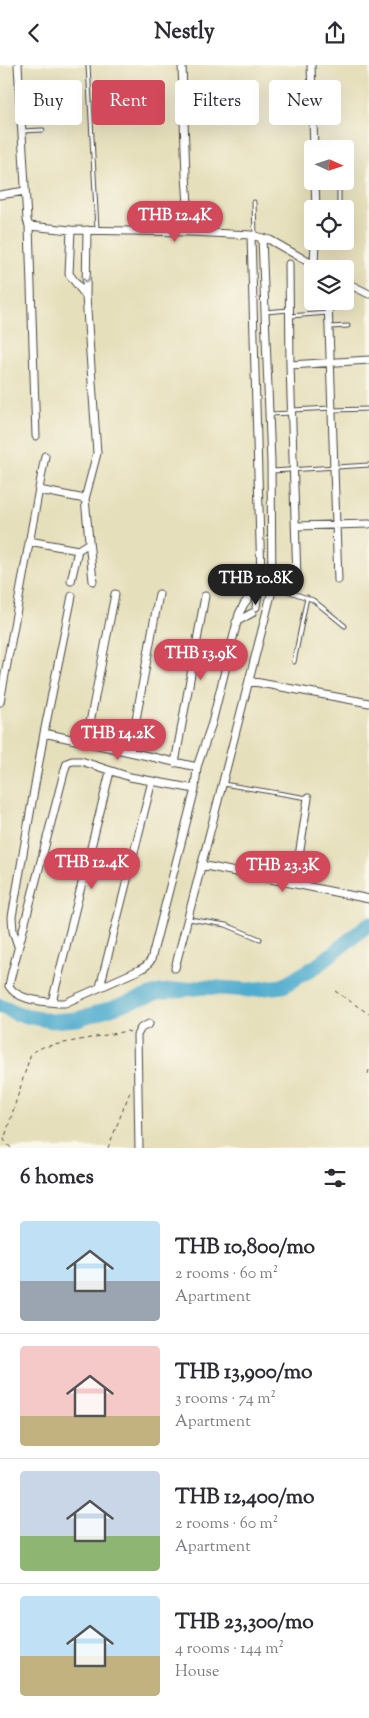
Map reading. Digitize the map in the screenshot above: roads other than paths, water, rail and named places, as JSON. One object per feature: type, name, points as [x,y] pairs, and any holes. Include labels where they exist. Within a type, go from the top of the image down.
[{"type":"street","points":[[18,65],[25,191],[29,227],[36,436]]},
{"type":"street","points":[[182,65],[182,80]]},
{"type":"street","points":[[311,65],[314,140]]},
{"type":"street","points":[[185,125],[190,232]]},
{"type":"street","points":[[0,195],[25,191]]},
{"type":"street","points":[[29,227],[256,236],[270,240],[306,260]]},
{"type":"street","points":[[71,230],[69,274],[86,296]]},
{"type":"street","points":[[86,230],[86,296],[97,453],[85,499],[93,581]]},
{"type":"street","points":[[175,968],[272,586],[271,471],[265,312],[256,236]]},
{"type":"street","points":[[236,622],[254,610],[261,576],[256,236]]},
{"type":"street","points":[[289,264],[290,365],[297,579]]},
{"type":"street","points":[[354,286],[369,294]]},
{"type":"street","points":[[329,310],[338,580]]},
{"type":"street","points":[[290,365],[369,360]]},
{"type":"street","points":[[0,702],[3,670],[45,456]]},
{"type":"street","points":[[39,490],[85,499]]},
{"type":"street","points":[[296,526],[369,524]]},
{"type":"street","points":[[29,541],[78,550],[89,543]]},
{"type":"street","points":[[71,581],[78,550]]},
{"type":"street","points":[[195,789],[110,772],[76,761],[67,763],[18,947],[9,986],[13,992],[20,996],[65,1003],[146,966],[152,960],[195,789],[197,767],[212,723],[238,613],[260,583]]},
{"type":"street","points":[[86,743],[115,594]]},
{"type":"street","points":[[130,752],[159,594]]},
{"type":"street","points":[[18,947],[13,931],[12,917],[44,733],[72,596]]},
{"type":"street","points":[[176,763],[205,596]]},
{"type":"street","points":[[249,681],[369,703]]},
{"type":"street","points":[[44,733],[197,767]]},
{"type":"street","points":[[52,1002],[110,772]]},
{"type":"street","points":[[100,987],[152,781]]},
{"type":"street","points":[[299,856],[308,798]]},
{"type":"street","points":[[201,865],[369,899]]},
{"type":"street","points":[[139,1148],[138,1035],[141,1028],[149,1024]]},
{"type":"lane","points":[[88,65],[97,231]]},
{"type":"lane","points":[[22,131],[43,130]]},
{"type":"lane","points":[[254,202],[256,236]]},
{"type":"lane","points":[[265,312],[329,313]]},
{"type":"lane","points":[[329,327],[348,327]]},
{"type":"lane","points":[[269,414],[332,409],[369,409]]},
{"type":"lane","points":[[271,471],[369,465]]},
{"type":"lane","points":[[272,586],[313,600],[345,626]]},
{"type":"lane","points":[[294,662],[307,597]]},
{"type":"lane","points":[[222,784],[308,798]]},
{"type":"lane","points":[[188,919],[226,925],[260,939]]},
{"type":"waterway","points":[[0,1006],[20,1015],[52,1021],[78,1019],[159,992],[205,987],[249,990],[283,986],[318,965],[369,924]]}]
